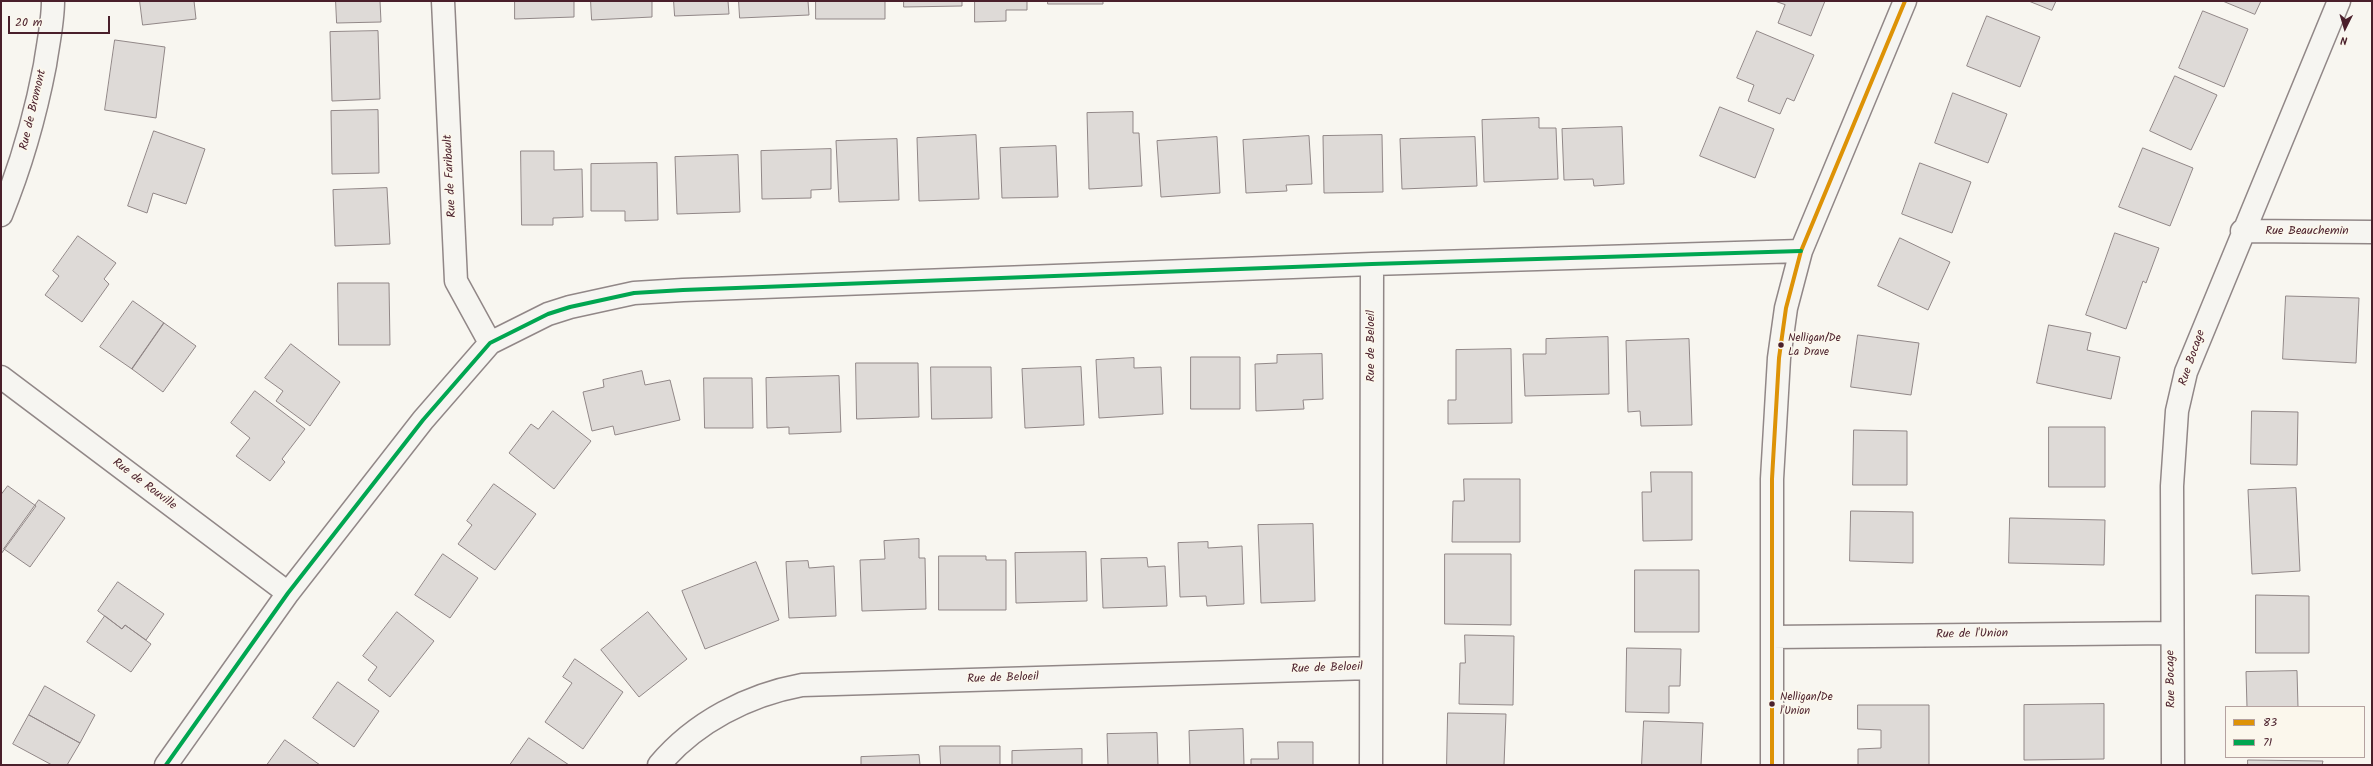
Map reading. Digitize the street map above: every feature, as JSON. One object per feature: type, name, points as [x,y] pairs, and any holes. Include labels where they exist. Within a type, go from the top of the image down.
[{"type":"street","name":"Rue de Bromont","points":[[1,215],[14,182],[36,111],[48,47],[53,1]]},
{"type":"street","name":"Rue de Faribault","points":[[443,1],[456,281],[490,343]]},
{"type":"street","points":[[1772,765],[1772,479],[1779,358],[1786,308],[1801,251],[1905,1]]},
{"type":"street","name":"Rue Bocage","points":[[2173,765],[2172,486],[2178,411],[2186,372],[2242,232],[2339,1]]},
{"type":"street","name":"Rue Beauchemin","points":[[2242,232],[2372,232]]},
{"type":"street","points":[[166,765],[288,593],[423,420],[490,343],[548,314],[592,301],[634,293],[683,290],[1372,264],[1801,251]]},
{"type":"street","name":"Rue de Beloeil","points":[[1371,765],[1372,264]]},
{"type":"street","name":"Rue de Rouville","points":[[1,377],[288,593]]},
{"type":"street","name":"Rue de l'Union","points":[[1772,637],[2172,633]]},
{"type":"street","name":"Rue de Beloeil","points":[[659,765],[688,737],[714,718],[772,690],[802,685],[1371,668]]},
{"type":"building","points":[[140,1],[194,1],[196,19],[143,25]]},
{"type":"building","points":[[336,1],[380,1],[381,22],[337,23]]},
{"type":"building","points":[[515,1],[574,1],[574,17],[515,19]]},
{"type":"building","points":[[591,1],[652,1],[652,17],[592,20]]},
{"type":"building","points":[[674,1],[728,1],[729,14],[675,16]]},
{"type":"building","points":[[739,1],[808,1],[809,15],[740,18]]},
{"type":"building","points":[[816,1],[885,1],[885,19],[816,19]]},
{"type":"building","points":[[904,1],[962,1],[962,6],[904,7]]},
{"type":"building","points":[[975,1],[1027,1],[1027,10],[1006,10],[1006,21],[975,22]]},
{"type":"building","points":[[1048,1],[1103,1],[1103,4],[1048,4]]},
{"type":"building","points":[[1775,1],[1825,1],[1811,36],[1778,23],[1785,5]]},
{"type":"building","points":[[2029,1],[2056,1],[2052,10]]},
{"type":"building","points":[[2223,1],[2261,1],[2255,14]]},
{"type":"building","points":[[2203,11],[2248,29],[2224,87],[2179,68]]},
{"type":"building","points":[[1987,16],[2040,37],[2020,87],[1967,66]]},
{"type":"building","points":[[378,31],[380,99],[332,101],[330,32]]},
{"type":"building","points":[[1757,31],[1814,55],[1794,101],[1787,98],[1780,114],[1748,101],[1754,85],[1737,78]]},
{"type":"building","points":[[115,40],[165,47],[156,118],[105,110]]},
{"type":"building","points":[[2175,76],[2217,95],[2191,150],[2150,131]]},
{"type":"building","points":[[1953,93],[2007,114],[1988,163],[1935,143]]},
{"type":"building","points":[[1720,107],[1774,129],[1755,178],[1700,156]]},
{"type":"building","points":[[378,110],[379,173],[332,174],[331,111]]},
{"type":"building","points":[[1133,112],[1133,133],[1139,133],[1142,186],[1089,189],[1087,113]]},
{"type":"building","points":[[1539,118],[1539,128],[1556,128],[1558,179],[1484,182],[1482,120]]},
{"type":"building","points":[[1622,127],[1624,184],[1594,186],[1593,179],[1564,180],[1562,129]]},
{"type":"building","points":[[154,131],[205,149],[186,204],[153,193],[147,213],[128,206]]},
{"type":"building","points":[[976,135],[979,199],[919,201],[917,138]]},
{"type":"building","points":[[1382,135],[1383,192],[1324,193],[1323,136]]},
{"type":"building","points":[[1309,136],[1312,184],[1286,185],[1287,191],[1246,193],[1243,140]]},
{"type":"building","points":[[1217,137],[1220,193],[1161,197],[1157,141]]},
{"type":"building","points":[[1475,137],[1477,186],[1402,189],[1400,139]]},
{"type":"building","points":[[897,139],[899,200],[839,202],[836,141]]},
{"type":"building","points":[[1056,146],[1058,197],[1002,198],[1000,148]]},
{"type":"building","points":[[2143,148],[2193,168],[2170,226],[2119,207]]},
{"type":"building","points":[[831,149],[831,189],[811,190],[811,198],[762,199],[761,151]]},
{"type":"building","points":[[521,151],[554,151],[554,170],[582,169],[583,217],[553,218],[553,225],[522,225]]},
{"type":"building","points":[[738,155],[740,212],[677,214],[675,157]]},
{"type":"building","points":[[657,163],[658,220],[625,221],[625,211],[591,211],[591,164]]},
{"type":"building","points":[[1920,163],[1971,182],[1952,233],[1902,214]]},
{"type":"building","points":[[387,188],[390,244],[335,246],[333,190]]},
{"type":"building","points":[[2115,233],[2159,248],[2146,283],[2143,281],[2126,329],[2086,315]]},
{"type":"building","points":[[78,236],[116,263],[104,279],[109,284],[82,322],[45,295],[59,276],[53,271]]},
{"type":"building","points":[[1900,238],[1950,262],[1928,310],[1878,286]]},
{"type":"building","points":[[338,283],[389,283],[390,345],[339,345]]},
{"type":"building","points":[[2286,296],[2359,298],[2356,363],[2283,359]]},
{"type":"building","points":[[133,301],[164,323],[132,369],[100,347]]},
{"type":"building","points":[[164,323],[196,346],[163,392],[132,369]]},
{"type":"building","points":[[2049,325],[2091,333],[2087,350],[2120,357],[2111,399],[2037,383]]},
{"type":"building","points":[[1858,335],[1919,343],[1911,395],[1851,387]]},
{"type":"building","points":[[1608,337],[1609,394],[1525,396],[1523,354],[1546,354],[1546,339]]},
{"type":"building","points":[[1689,339],[1692,425],[1641,426],[1640,411],[1628,412],[1626,341]]},
{"type":"building","points":[[291,344],[340,382],[310,426],[276,401],[283,391],[265,378]]},
{"type":"building","points":[[1511,349],[1512,423],[1448,424],[1448,400],[1456,400],[1456,350]]},
{"type":"building","points":[[1322,354],[1323,399],[1303,400],[1304,409],[1256,411],[1255,364],[1277,363],[1277,355]]},
{"type":"building","points":[[1191,357],[1240,357],[1240,409],[1191,409]]},
{"type":"building","points":[[1134,358],[1134,368],[1161,367],[1163,414],[1099,418],[1096,360]]},
{"type":"building","points":[[856,363],[918,363],[919,417],[857,419]]},
{"type":"building","points":[[931,367],[991,367],[992,418],[932,419]]},
{"type":"building","points":[[1081,367],[1084,425],[1025,428],[1022,369]]},
{"type":"building","points":[[642,371],[645,385],[670,380],[680,420],[615,435],[613,426],[592,431],[583,392],[604,387],[603,380]]},
{"type":"building","points":[[839,376],[841,432],[789,434],[789,427],[767,428],[766,378]]},
{"type":"building","points":[[704,378],[752,378],[753,428],[705,428]]},
{"type":"building","points":[[255,391],[305,429],[282,459],[285,462],[270,481],[236,456],[250,438],[231,423]]},
{"type":"building","points":[[553,411],[591,441],[554,489],[509,453],[531,424],[538,429]]},
{"type":"building","points":[[2252,411],[2298,412],[2297,465],[2251,464]]},
{"type":"building","points":[[2049,427],[2105,427],[2105,487],[2049,487]]},
{"type":"building","points":[[1854,430],[1907,431],[1907,485],[1853,485]]},
{"type":"building","points":[[1651,472],[1692,472],[1692,540],[1643,541],[1642,492],[1651,492]]},
{"type":"building","points":[[1464,479],[1520,479],[1520,542],[1452,542],[1453,501],[1464,501]]},
{"type":"building","points":[[494,484],[536,514],[495,570],[458,544],[472,525],[467,521]]},
{"type":"building","points":[[8,486],[36,506],[1,554],[1,495]]},
{"type":"building","points":[[2296,488],[2300,571],[2252,574],[2248,490]]},
{"type":"building","points":[[39,500],[65,518],[30,567],[4,549]]},
{"type":"building","points":[[1851,511],[1913,512],[1913,563],[1850,561]]},
{"type":"building","points":[[2010,518],[2105,520],[2104,565],[2009,563]]},
{"type":"building","points":[[1313,524],[1315,601],[1261,603],[1258,525]]},
{"type":"building","points":[[919,539],[919,558],[925,558],[926,609],[862,611],[860,560],[885,559],[884,541]]},
{"type":"building","points":[[1208,542],[1208,548],[1242,546],[1244,604],[1207,606],[1206,596],[1180,597],[1178,543]]},
{"type":"building","points":[[1086,552],[1087,601],[1016,603],[1015,553]]},
{"type":"building","points":[[443,554],[478,578],[450,618],[415,595]]},
{"type":"building","points":[[1445,554],[1511,554],[1511,625],[1445,624]]},
{"type":"building","points":[[939,556],[986,556],[986,560],[1006,560],[1006,610],[939,610]]},
{"type":"building","points":[[1147,558],[1148,567],[1165,566],[1167,606],[1103,608],[1101,559]]},
{"type":"building","points":[[808,561],[809,568],[834,566],[836,616],[789,618],[786,562]]},
{"type":"building","points":[[756,562],[779,620],[705,649],[682,591]]},
{"type":"building","points":[[1635,570],[1699,570],[1699,632],[1635,632]]},
{"type":"building","points":[[118,582],[164,614],[146,640],[125,625],[122,629],[98,611]]},
{"type":"building","points":[[2256,595],[2309,596],[2309,653],[2256,653]]},
{"type":"building","points":[[397,612],[434,641],[390,697],[368,680],[377,667],[363,656]]},
{"type":"building","points":[[648,612],[687,659],[639,697],[601,650]]},
{"type":"building","points":[[105,616],[122,629],[125,625],[151,644],[131,672],[87,642]]},
{"type":"building","points":[[1465,635],[1514,636],[1513,705],[1459,704],[1460,663],[1465,663]]},
{"type":"building","points":[[1627,648],[1681,649],[1680,686],[1669,686],[1669,713],[1626,712]]},
{"type":"building","points":[[575,659],[623,692],[583,749],[545,722],[572,683],[563,677]]},
{"type":"building","points":[[2297,671],[2298,706],[2247,706],[2246,672]]},
{"type":"building","points":[[338,682],[379,711],[354,747],[313,718]]},
{"type":"building","points":[[45,686],[95,715],[80,743],[29,715]]},
{"type":"building","points":[[2104,704],[2104,759],[2024,760],[2024,705]]},
{"type":"building","points":[[1858,705],[1929,705],[1929,765],[1858,765],[1858,749],[1881,748],[1881,730],[1858,729]]},
{"type":"building","points":[[1448,713],[1506,714],[1504,765],[1447,765]]},
{"type":"building","points":[[29,715],[80,743],[67,765],[52,765],[13,744]]},
{"type":"building","points":[[1644,721],[1703,723],[1701,765],[1642,765]]},
{"type":"building","points":[[1243,729],[1244,765],[1190,765],[1189,731]]},
{"type":"building","points":[[1157,733],[1158,765],[1108,765],[1107,734]]},
{"type":"building","points":[[529,738],[569,765],[510,765]]},
{"type":"building","points":[[285,740],[320,765],[267,765]]},
{"type":"building","points":[[1278,742],[1313,742],[1313,765],[1251,765],[1251,759],[1278,759]]},
{"type":"building","points":[[940,746],[1000,746],[1000,765],[941,765]]},
{"type":"building","points":[[1082,749],[1082,765],[1012,765],[1012,751]]},
{"type":"building","points":[[919,755],[920,765],[861,765],[861,757]]},
{"type":"building","points":[[2248,760],[2323,761],[2322,765],[2248,765]]},
{"type":"transit line","name":"83","points":[[1772,765],[1772,479],[1779,358],[1786,308],[1801,251],[1905,1]]},
{"type":"transit line","name":"71","points":[[166,765],[288,593],[423,420],[490,343],[548,314],[570,307],[634,293],[683,290],[1372,264],[1801,251]]},
{"type":"place","name":"Nelligan/De La Drave","points":[[1781,345]]},
{"type":"place","name":"Nelligan/De l'Union","points":[[1772,704]]}]
